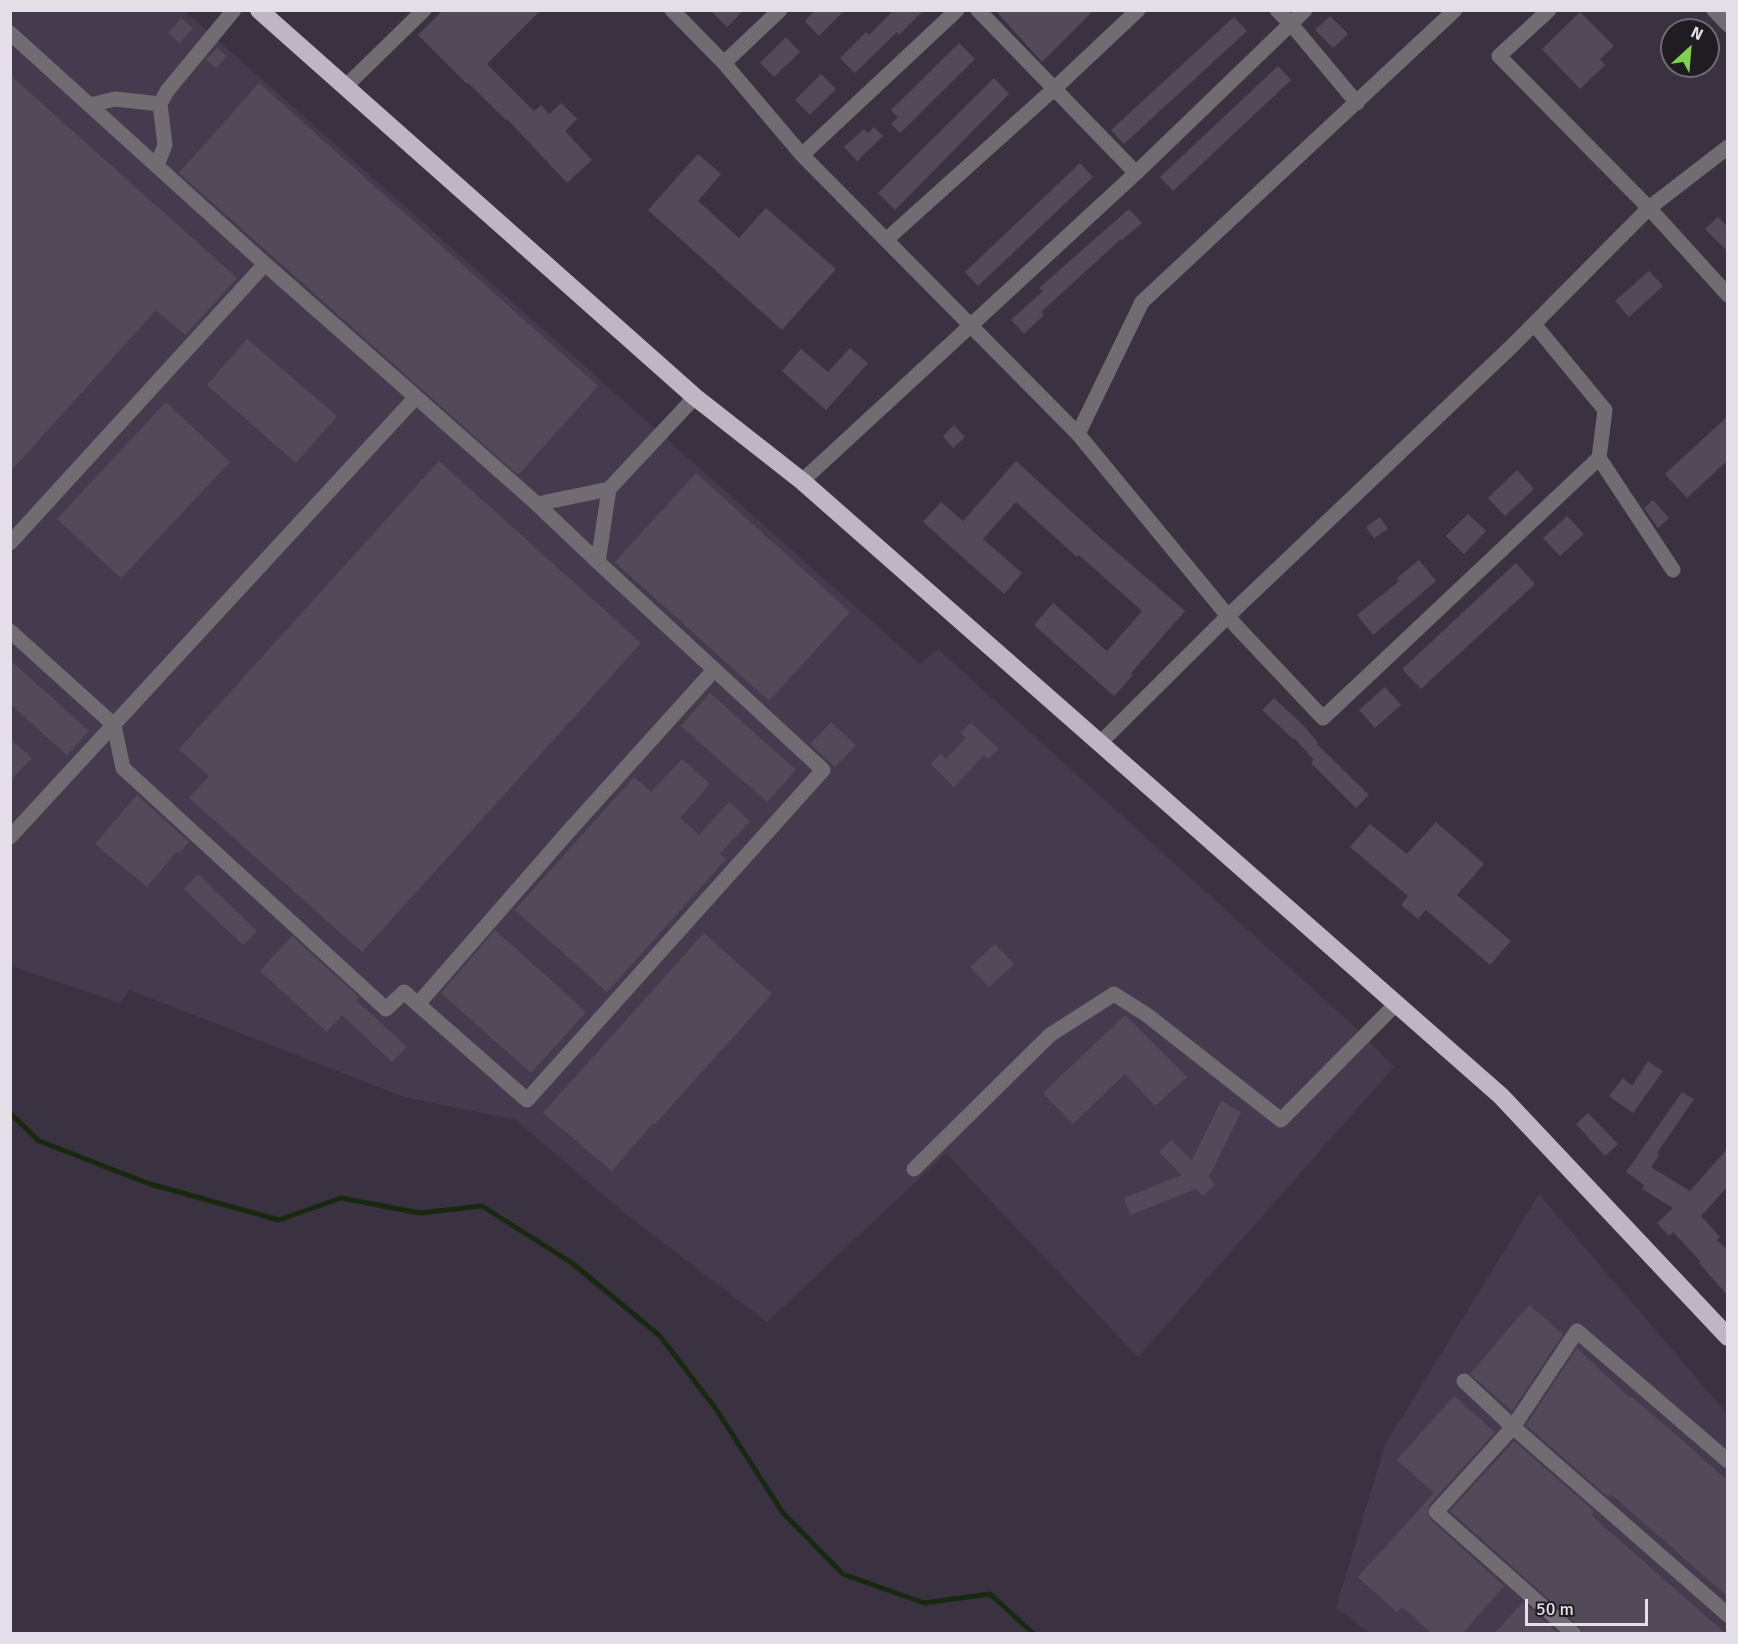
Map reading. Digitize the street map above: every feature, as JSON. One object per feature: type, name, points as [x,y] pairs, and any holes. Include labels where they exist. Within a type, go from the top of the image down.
[{"type":"highway","points":[[259,10],[695,397],[802,481],[1501,1096],[1728,1336]]},
{"type":"street","points":[[157,165],[165,145],[160,104],[167,91],[234,10]]},
{"type":"street","points":[[346,86],[424,10]]},
{"type":"street","points":[[672,10],[724,63],[802,155],[1078,434],[1228,616],[1323,718],[1599,458],[1605,410],[1534,324]]},
{"type":"street","points":[[724,63],[780,10]]},
{"type":"street","points":[[802,155],[957,10]]},
{"type":"street","points":[[978,10],[1136,172]]},
{"type":"street","points":[[887,239],[1138,10]]},
{"type":"street","points":[[1277,10],[1358,103]]},
{"type":"street","points":[[802,481],[1136,172],[1305,10]]},
{"type":"street","points":[[1078,434],[1142,302],[1358,103],[1455,10]]},
{"type":"street","points":[[1549,10],[1499,56],[1649,208],[1728,295]]},
{"type":"street","points":[[1714,10],[1728,25]]},
{"type":"street","points":[[10,33],[537,504],[823,770],[527,1100],[404,992],[386,1009],[123,768],[114,725],[10,631]]},
{"type":"street","points":[[90,105],[115,99],[160,104]]},
{"type":"street","points":[[1100,743],[1228,616],[1534,324],[1649,208],[1728,147]]},
{"type":"street","points":[[10,543],[266,264]]},
{"type":"street","points":[[10,837],[416,397]]},
{"type":"street","points":[[598,562],[609,489],[695,397]]},
{"type":"street","points":[[1599,458],[1673,570]]},
{"type":"street","points":[[537,504],[609,489]]},
{"type":"street","points":[[418,1004],[568,832],[714,670]]},
{"type":"street","points":[[914,1168],[1050,1035],[1114,994],[1147,1015],[1281,1120],[1396,1004]]},
{"type":"street","points":[[1574,1634],[1436,1512],[1513,1427],[1577,1331],[1728,1461]]},
{"type":"street","points":[[1464,1381],[1513,1427],[1728,1615]]},
{"type":"shaded area","points":[[11,11],[185,11],[920,664],[938,649],[1356,1028],[1394,1067],[1138,1357],[946,1153],[767,1322],[622,1211],[516,1120],[404,1097],[130,990],[120,1003],[11,966]]},
{"type":"shaded area","points":[[1539,1194],[1727,1414],[1727,1633],[1370,1633],[1336,1608],[1385,1445]]},
{"type":"building","points":[[443,10],[541,10],[487,64],[534,111],[541,105],[549,114],[561,103],[577,119],[565,131],[592,160],[567,183],[507,119],[467,84],[418,35]]},
{"type":"building","points":[[710,10],[744,10],[727,27]]},
{"type":"building","points":[[815,10],[845,10],[819,36],[805,21]]},
{"type":"building","points":[[894,10],[924,10],[899,35],[897,32],[855,73],[840,58],[866,32],[869,35]]},
{"type":"building","points":[[995,10],[1094,10],[1042,62]]},
{"type":"building","points":[[1580,12],[1614,46],[1600,59],[1605,65],[1580,89],[1542,49]]},
{"type":"building","points":[[1330,16],[1348,34],[1333,48],[1315,30]]},
{"type":"building","points":[[1234,17],[1247,31],[1124,144],[1111,130]]},
{"type":"building","points":[[181,18],[193,28],[180,43],[168,33]]},
{"type":"building","points":[[786,37],[800,52],[774,77],[760,63]]},
{"type":"building","points":[[959,43],[975,59],[900,133],[891,124],[898,117],[891,110]]},
{"type":"building","points":[[217,48],[227,56],[216,68],[206,60]]},
{"type":"building","points":[[1278,66],[1291,80],[1173,191],[1160,177]]},
{"type":"building","points":[[821,74],[836,89],[810,115],[795,100]]},
{"type":"building","points":[[10,75],[237,278],[185,335],[156,310],[10,472]]},
{"type":"building","points":[[994,78],[1009,94],[895,210],[878,193]]},
{"type":"building","points":[[259,83],[598,386],[518,475],[179,173]]},
{"type":"building","points":[[874,127],[883,136],[857,161],[844,147],[864,129],[868,133]]},
{"type":"building","points":[[698,154],[721,174],[698,201],[739,238],[766,208],[836,269],[782,330],[648,210]]},
{"type":"building","points":[[1080,163],[1093,177],[978,286],[965,272]]},
{"type":"building","points":[[1129,209],[1142,223],[1121,239],[1041,312],[1044,315],[1024,334],[1011,320],[1043,291],[1039,288]]},
{"type":"building","points":[[1718,217],[1728,227],[1728,252],[1705,229]]},
{"type":"building","points":[[1649,271],[1663,286],[1629,317],[1615,301]]},
{"type":"building","points":[[247,339],[337,416],[296,463],[207,385]]},
{"type":"building","points":[[850,348],[868,363],[826,410],[782,371],[801,349],[828,372]]},
{"type":"building","points":[[166,402],[230,462],[121,578],[57,519]]},
{"type":"building","points":[[1728,416],[1728,460],[1687,498],[1665,474]]},
{"type":"building","points":[[954,425],[965,437],[953,448],[943,436]]},
{"type":"building","points":[[439,461],[641,643],[362,952],[189,798],[209,776],[179,749]]},
{"type":"building","points":[[1016,461],[1185,611],[1114,696],[1034,625],[1053,603],[1107,651],[1142,611],[1016,502],[983,539],[1022,573],[1004,594],[923,522],[941,502],[963,521]]},
{"type":"building","points":[[1517,470],[1534,489],[1505,516],[1488,498]]},
{"type":"building","points":[[696,473],[850,612],[769,701],[615,562]]},
{"type":"building","points":[[1653,500],[1669,518],[1658,528],[1644,508]]},
{"type":"building","points":[[1468,514],[1486,531],[1464,554],[1446,536]]},
{"type":"building","points":[[1567,516],[1584,534],[1560,556],[1543,538]]},
{"type":"building","points":[[1380,517],[1388,529],[1374,538],[1366,527]]},
{"type":"building","points":[[1419,560],[1436,581],[1373,635],[1357,615],[1399,581],[1397,578]]},
{"type":"building","points":[[1516,563],[1535,584],[1421,689],[1402,669]]},
{"type":"building","points":[[10,660],[89,731],[67,755],[10,704]]},
{"type":"building","points":[[1385,687],[1401,705],[1375,728],[1359,710]]},
{"type":"building","points":[[710,693],[796,770],[767,802],[681,726]]},
{"type":"building","points":[[1274,698],[1304,726],[1317,744],[1369,795],[1356,808],[1311,763],[1314,760],[1294,738],[1262,710]]},
{"type":"building","points":[[831,722],[856,745],[835,767],[810,744]]},
{"type":"building","points":[[971,723],[999,749],[988,759],[984,755],[954,787],[931,764],[940,754],[946,759],[966,738],[961,733]]},
{"type":"building","points":[[10,739],[32,758],[10,781]]},
{"type":"building","points":[[682,759],[710,784],[680,818],[699,835],[729,802],[750,821],[720,854],[726,859],[607,992],[515,910],[634,777],[651,792]]},
{"type":"building","points":[[137,795],[189,842],[179,853],[177,851],[147,887],[95,844]]},
{"type":"building","points":[[1436,822],[1484,864],[1457,895],[1511,941],[1490,965],[1426,910],[1418,919],[1401,905],[1408,896],[1350,847],[1370,824],[1407,854]]},
{"type":"building","points":[[198,874],[257,931],[243,945],[184,889]]},
{"type":"building","points":[[495,930],[586,1012],[531,1073],[441,993]]},
{"type":"building","points":[[704,933],[772,994],[612,1171],[543,1113]]},
{"type":"building","points":[[292,936],[359,997],[356,1000],[407,1047],[392,1062],[342,1015],[327,1032],[260,971]]},
{"type":"building","points":[[995,944],[1014,964],[989,987],[970,967]]},
{"type":"building","points":[[1125,1015],[1187,1077],[1155,1106],[1125,1074],[1073,1124],[1043,1093]]},
{"type":"building","points":[[1648,1061],[1663,1071],[1633,1113],[1609,1096],[1623,1078],[1632,1086]]},
{"type":"building","points":[[1682,1092],[1694,1099],[1657,1153],[1659,1155],[1651,1167],[1690,1191],[1728,1148],[1728,1186],[1701,1216],[1720,1237],[1717,1240],[1728,1250],[1728,1296],[1673,1232],[1669,1236],[1657,1223],[1673,1208],[1642,1189],[1644,1185],[1626,1172]]},
{"type":"building","points":[[1221,1101],[1241,1112],[1209,1177],[1215,1184],[1203,1196],[1196,1189],[1130,1215],[1124,1198],[1182,1175],[1159,1152],[1171,1140],[1192,1160]]},
{"type":"building","points":[[1588,1113],[1618,1144],[1605,1156],[1576,1124]]},
{"type":"building","points":[[1529,1305],[1563,1334],[1512,1411],[1470,1374]]},
{"type":"building","points":[[1577,1348],[1630,1398],[1632,1397],[1728,1481],[1728,1597],[1611,1494],[1608,1497],[1526,1425]]},
{"type":"building","points":[[1454,1396],[1495,1432],[1429,1505],[1427,1514],[1504,1586],[1462,1634],[1433,1634],[1402,1607],[1397,1612],[1358,1577],[1434,1493],[1397,1460]]},
{"type":"building","points":[[1514,1441],[1595,1512],[1591,1515],[1726,1634],[1583,1634],[1580,1627],[1450,1511]]},
{"type":"building","points":[[1523,1602],[1559,1634],[1494,1634]]},
{"type":"waterway","points":[[10,1113],[39,1141],[150,1184],[279,1220],[341,1198],[420,1213],[482,1206],[572,1263],[660,1336],[716,1409],[783,1513],[843,1574],[924,1603],[990,1594],[1034,1634]]}]
